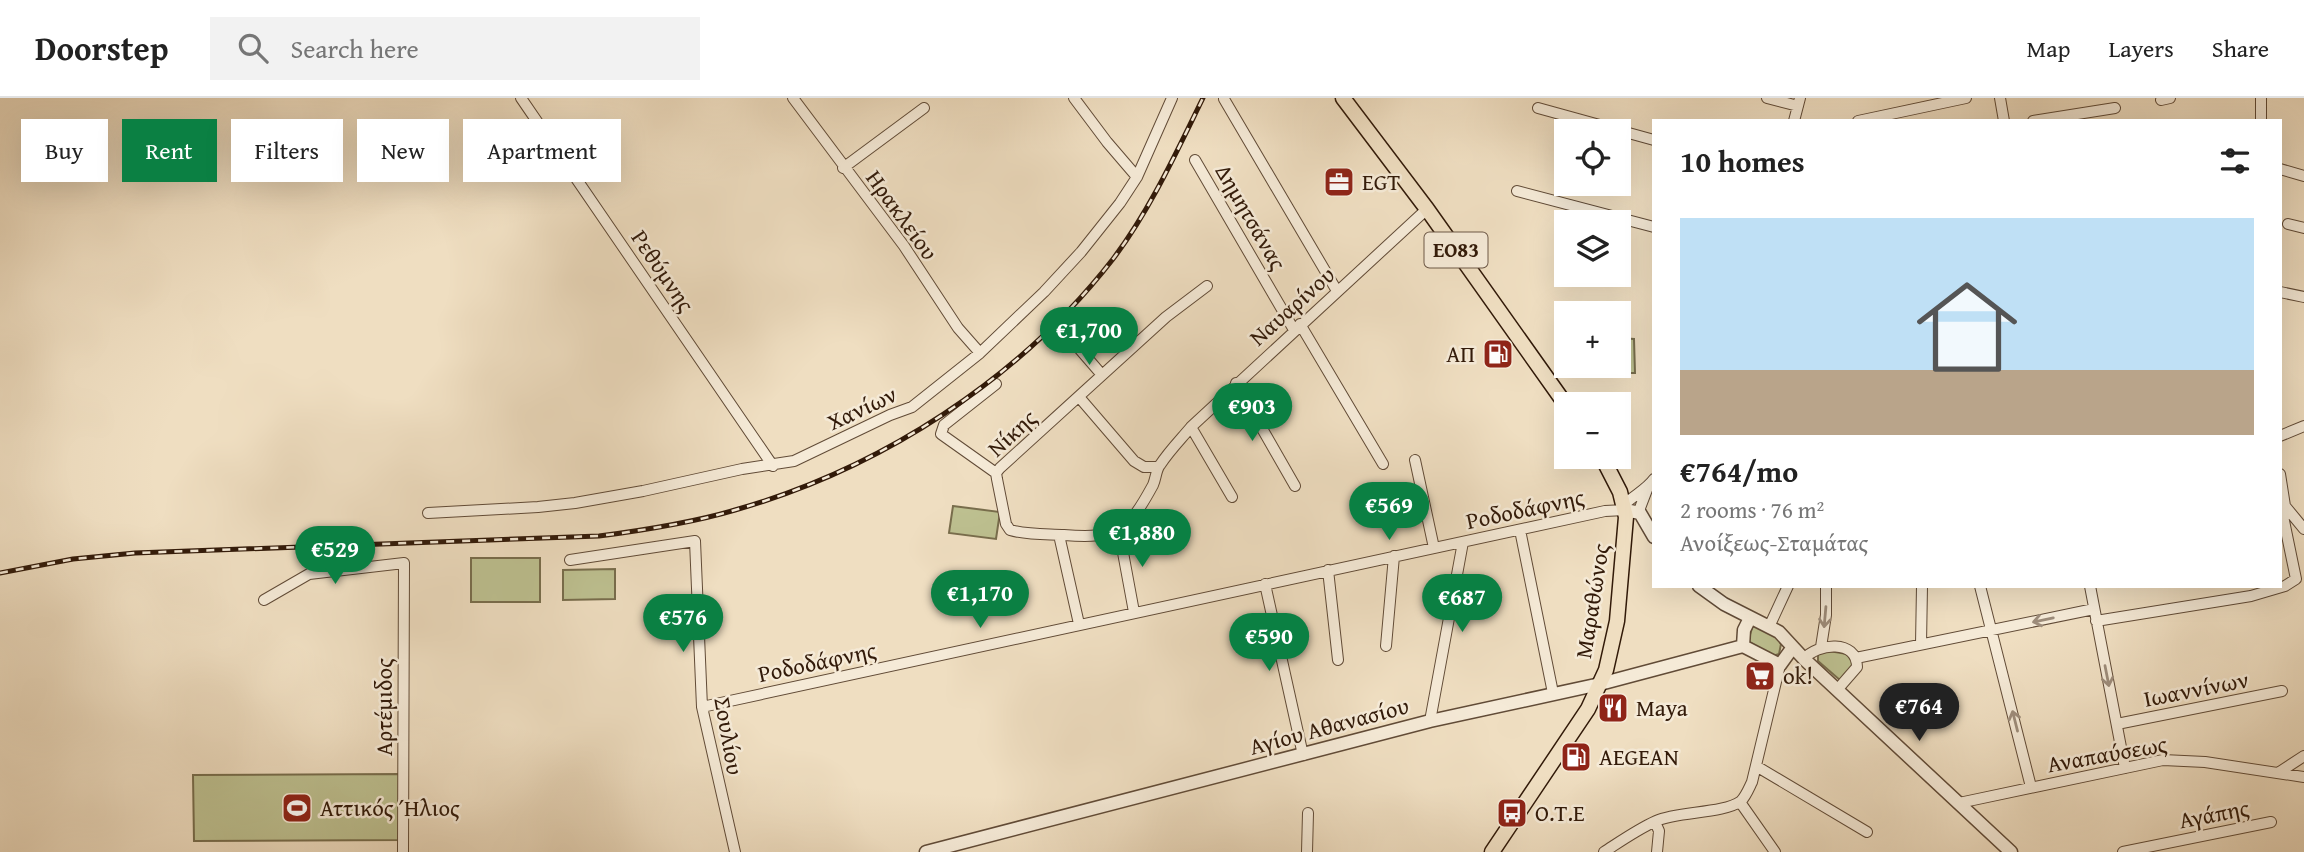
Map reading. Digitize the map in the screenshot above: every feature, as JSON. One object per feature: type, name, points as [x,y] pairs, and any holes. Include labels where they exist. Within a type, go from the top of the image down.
[{"type":"main road","name":"ΕΟ83","points":[[1343,98],[1427,209],[1557,392]]},
{"type":"main road","name":"Μαραθώνος","points":[[1492,852],[1579,723],[1600,684],[1609,657],[1617,621],[1630,510],[1609,469]]},
{"type":"street","name":"Ρεθύμνης","points":[[521,98],[773,466]]},
{"type":"street","name":"Ηρακλείου","points":[[793,98],[904,246],[958,328],[980,353]]},
{"type":"street","points":[[1074,98],[1137,177]]},
{"type":"street","name":"Χανίων","points":[[428,513],[575,503],[643,492],[742,469],[773,466],[818,451],[912,407],[980,353],[1082,252],[1137,177],[1172,98]]},
{"type":"street","points":[[1767,98],[1799,102],[1795,119]]},
{"type":"street","points":[[1867,119],[1966,98]]},
{"type":"street","points":[[2000,98],[2004,119]]},
{"type":"street","points":[[2261,98],[2261,119]]},
{"type":"street","points":[[1224,99],[1336,291]]},
{"type":"street","points":[[843,168],[924,108]]},
{"type":"street","points":[[1538,108],[1652,139]]},
{"type":"street","points":[[2046,119],[2115,108]]},
{"type":"street","name":"Δημητσάνας","points":[[1195,160],[1383,464]]},
{"type":"street","points":[[2282,170],[2304,176]]},
{"type":"street","points":[[1517,191],[1652,226]]},
{"type":"street","name":"Ναυαρίνου","points":[[1158,467],[1191,427],[1236,383],[1427,209]]},
{"type":"street","points":[[2288,224],[2304,228]]},
{"type":"street","name":"Νίκης","points":[[1119,531],[1099,535],[1059,535],[1010,530],[1002,509],[996,473],[1166,317],[1207,286]]},
{"type":"street","points":[[2282,292],[2304,297]]},
{"type":"street","points":[[1064,331],[1102,375]]},
{"type":"street","points":[[1236,383],[1295,486]]},
{"type":"street","points":[[996,384],[944,425],[941,435],[996,473]]},
{"type":"street","points":[[1079,397],[1134,461],[1144,467],[1158,467],[1155,482],[1133,517],[1119,531],[1134,612]]},
{"type":"street","points":[[2282,435],[2304,426]]},
{"type":"street","points":[[1191,427],[1232,497]]},
{"type":"street","points":[[1415,460],[1434,548]]},
{"type":"street","points":[[1630,510],[1638,492],[1651,483]]},
{"type":"street","points":[[1630,510],[1640,508],[1651,483]]},
{"type":"street","points":[[2282,487],[2285,506],[2284,541],[2296,579],[2282,587]]},
{"type":"street","points":[[2285,506],[2304,529]]},
{"type":"street","points":[[1630,510],[1652,536]]},
{"type":"street","name":"Ροδοδάφνης","points":[[702,707],[1328,570],[1605,512],[1630,510]]},
{"type":"street","points":[[1626,527],[1640,528],[1652,537]]},
{"type":"street","points":[[1520,530],[1553,693]]},
{"type":"street","points":[[1059,535],[1079,624]]},
{"type":"street","name":"Σουλίου","points":[[570,560],[695,541],[702,707],[735,852]]},
{"type":"street","points":[[1430,721],[1463,542]]},
{"type":"street","points":[[1386,646],[1394,556]]},
{"type":"street","name":"Αρτέμιδος","points":[[264,600],[309,574],[404,563],[403,852]]},
{"type":"street","points":[[1328,570],[1338,660]]},
{"type":"street","points":[[1265,584],[1303,755]]},
{"type":"street","points":[[1702,588],[1724,604],[1779,632],[1804,659],[2011,852]]},
{"type":"street","points":[[1769,627],[1787,588]]},
{"type":"street","points":[[1821,648],[1826,615],[1826,588]]},
{"type":"street","points":[[1921,644],[1922,588]]},
{"type":"street","points":[[1981,588],[2031,788]]},
{"type":"street","points":[[2090,588],[2125,768]]},
{"type":"street","points":[[2096,621],[2251,596],[2278,588]]},
{"type":"street","points":[[1856,658],[2094,609]]},
{"type":"street","points":[[1750,618],[1744,630],[1743,646],[1780,665]]},
{"type":"street","name":"Αγίου Αθανασίου","points":[[926,852],[1430,721],[1600,684],[1743,646]]},
{"type":"street","points":[[1604,852],[1669,816],[1740,802],[1752,782],[1780,665],[1793,648]]},
{"type":"street","points":[[1804,659],[1812,651],[1821,648],[1847,649],[1856,658],[1855,671],[1838,690]]},
{"type":"street","name":"Ιωαννίνων","points":[[2117,724],[2282,691]]},
{"type":"street","points":[[2278,773],[2304,756]]},
{"type":"street","name":"Αναπαύσεως","points":[[1959,803],[2163,760],[2304,777]]},
{"type":"street","points":[[1756,766],[1867,832]]},
{"type":"street","points":[[1740,802],[1775,852]]},
{"type":"street","points":[[1307,852],[1308,813]]},
{"type":"street","points":[[1655,822],[1659,831],[1657,852]]},
{"type":"street","name":"Αγάπης","points":[[2123,852],[2271,822]]},
{"type":"green space","points":[[1631,339],[1634,339],[1635,373],[1631,373]]},
{"type":"green space","points":[[953,506],[1000,512],[996,539],[949,533]]},
{"type":"green space","points":[[471,558],[540,558],[540,602],[471,602]]},
{"type":"green space","points":[[615,569],[615,599],[563,600],[563,570]]},
{"type":"green space","points":[[1753,625],[1774,632],[1781,644],[1779,654],[1773,656],[1748,641]]},
{"type":"green space","points":[[1820,652],[1847,654],[1853,662],[1852,671],[1841,681],[1818,661]]},
{"type":"green space","name":"Αττικός Ήλιος","points":[[400,774],[401,840],[194,841],[193,775]]},
{"type":"railway","points":[[0,573],[73,559],[135,553],[599,536],[702,519],[789,492],[894,444],[944,414],[991,380],[1035,343],[1076,303],[1113,259],[1162,181],[1203,98]]},
{"type":"place","name":"EGT","points":[[1339,182]]},
{"type":"place","name":"ΑΠ","points":[[1498,354]]},
{"type":"place","name":"ok!","points":[[1760,676]]},
{"type":"place","name":"Maya","points":[[1613,708]]},
{"type":"place","name":"AEGEAN","points":[[1576,757]]},
{"type":"place","name":"Αττικός Ήλιος","points":[[297,808]]},
{"type":"place","name":"Ο.Τ.Ε","points":[[1512,813]]}]
